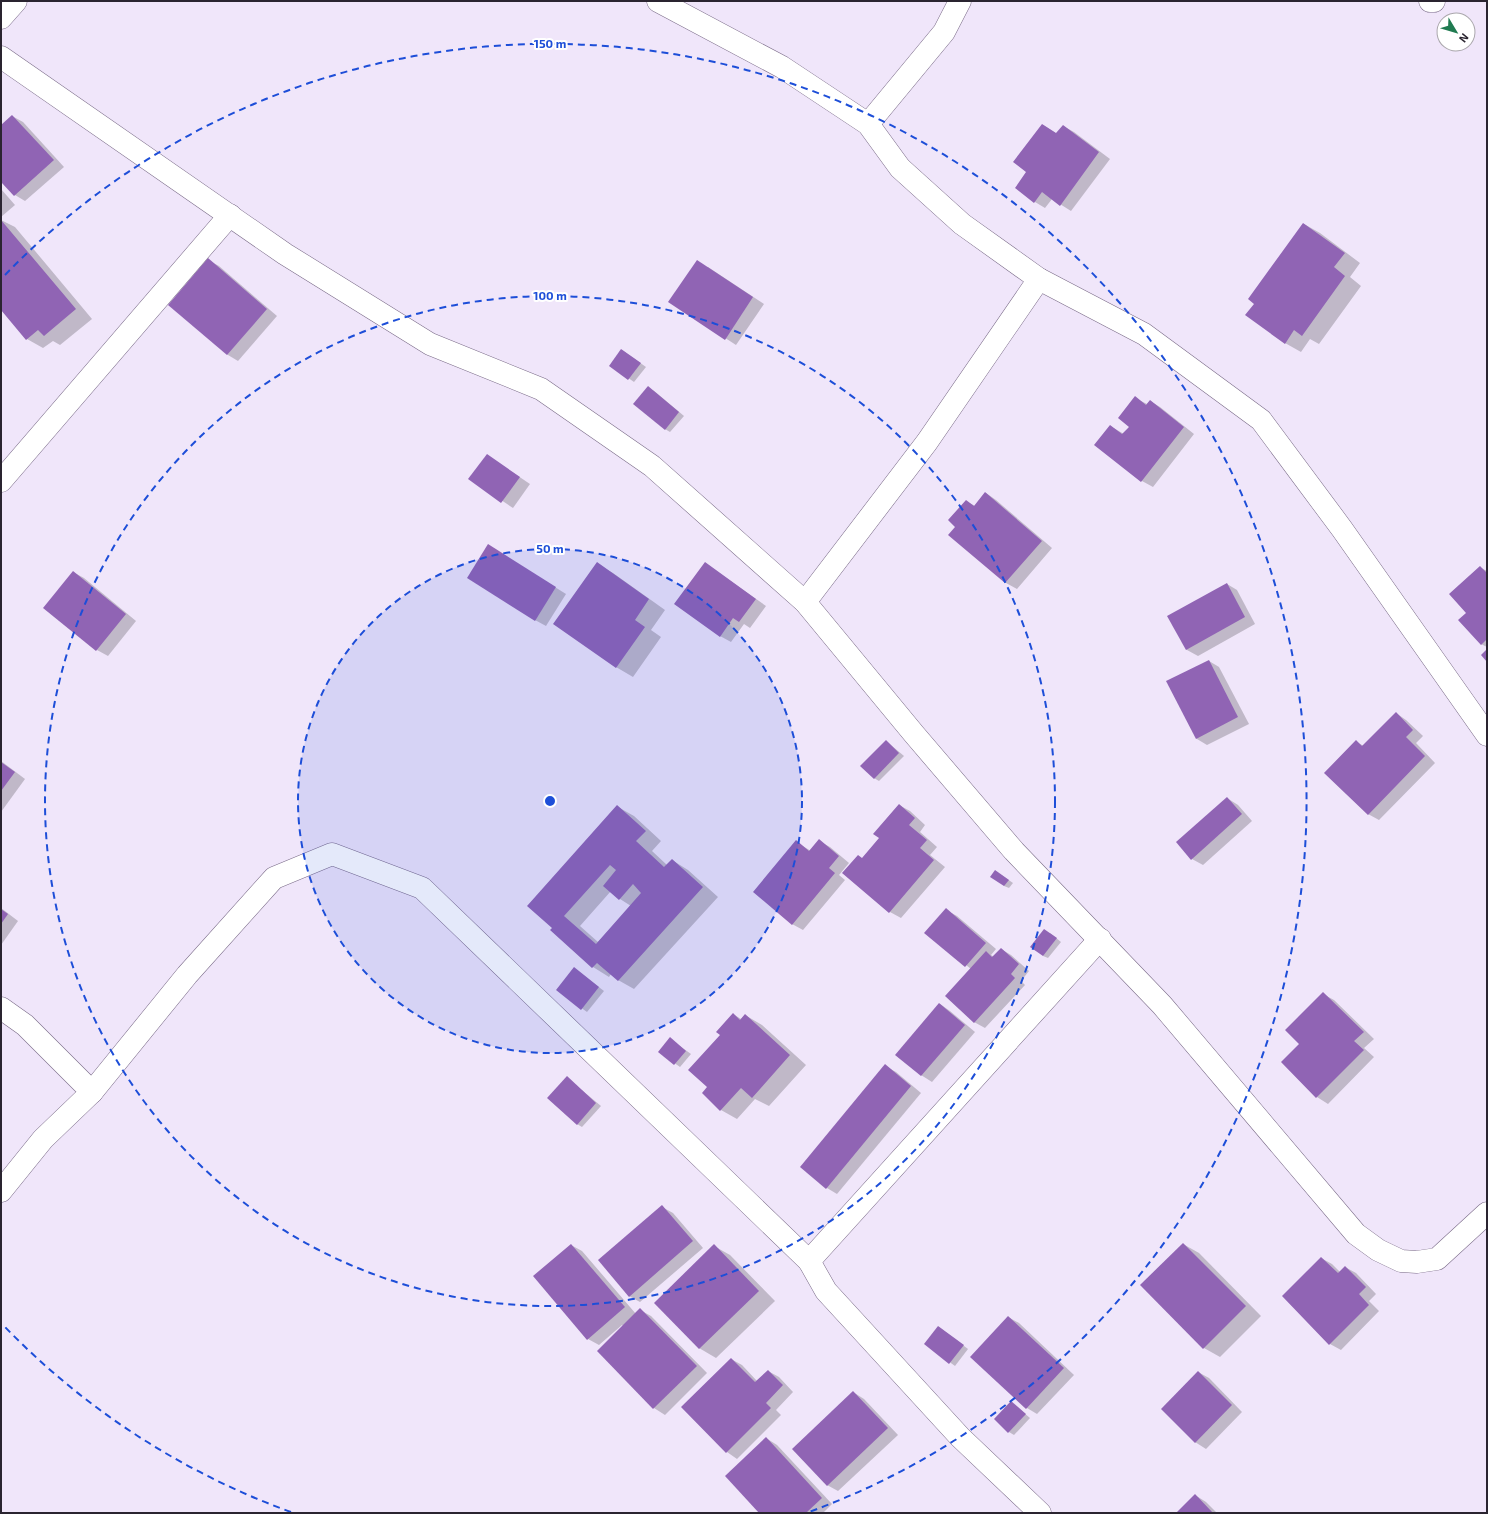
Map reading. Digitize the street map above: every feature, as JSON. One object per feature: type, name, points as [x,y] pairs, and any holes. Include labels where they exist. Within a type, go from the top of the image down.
[{"type":"street","points":[[1,18],[16,1]]},
{"type":"street","points":[[658,1],[782,67],[868,124],[900,168],[962,224],[1039,278],[1144,334],[1261,420],[1342,529],[1487,735]]},
{"type":"street","points":[[868,124],[944,32],[960,1]]},
{"type":"street","points":[[1,57],[285,254],[430,344],[541,389],[652,466],[805,602],[914,734],[1014,851],[1162,1004],[1356,1234],[1378,1250],[1401,1261],[1416,1262],[1437,1259],[1487,1213]]},
{"type":"street","points":[[1,481],[230,215]]},
{"type":"street","points":[[805,602],[927,442],[1039,278]]},
{"type":"street","points":[[1,1191],[43,1139],[92,1092],[187,975],[274,878],[332,854],[422,888],[809,1261],[826,1291],[960,1437],[1040,1513]]},
{"type":"street","points":[[809,1261],[1100,940]]},
{"type":"street","points":[[1,1008],[25,1025],[92,1092]]},
{"type":"building","points":[[12,115],[54,160],[14,196],[1,182],[1,125]]},
{"type":"building","points":[[1042,124],[1056,133],[1063,125],[1099,152],[1060,206],[1042,192],[1034,203],[1015,188],[1026,172],[1013,162]]},
{"type":"building","points":[[1,220],[76,309],[44,336],[38,330],[26,340],[1,310]]},
{"type":"building","points":[[1303,223],[1345,253],[1334,267],[1345,276],[1302,336],[1294,330],[1285,344],[1245,315],[1254,304],[1248,299]]},
{"type":"building","points":[[208,258],[267,309],[227,355],[168,305]]},
{"type":"building","points":[[697,260],[753,297],[725,340],[668,302]]},
{"type":"building","points":[[621,349],[641,363],[628,380],[609,366]]},
{"type":"building","points":[[648,386],[679,412],[665,430],[633,404]]},
{"type":"building","points":[[1135,396],[1146,405],[1150,400],[1184,427],[1141,482],[1094,445],[1110,425],[1122,434],[1129,427],[1118,418]]},
{"type":"building","points":[[487,454],[520,477],[501,503],[468,479]]},
{"type":"building","points":[[985,492],[1042,541],[1005,583],[948,535],[955,527],[948,520],[966,500],[974,506]]},
{"type":"building","points":[[488,544],[556,587],[535,621],[467,578]]},
{"type":"building","points":[[597,562],[649,599],[635,620],[645,627],[616,668],[553,624]]},
{"type":"building","points":[[705,562],[756,599],[739,622],[733,618],[720,637],[674,604]]},
{"type":"building","points":[[1480,566],[1486,572],[1487,571],[1487,639],[1481,645],[1458,620],[1466,613],[1449,594]]},
{"type":"building","points":[[73,571],[126,614],[96,651],[43,608]]},
{"type":"building","points":[[1227,583],[1245,617],[1186,650],[1167,616]]},
{"type":"building","points":[[1487,649],[1487,662],[1481,655]]},
{"type":"building","points":[[1209,660],[1238,717],[1196,739],[1166,681]]},
{"type":"building","points":[[1396,712],[1413,730],[1406,737],[1425,756],[1368,815],[1324,773],[1356,740],[1362,746]]},
{"type":"building","points":[[886,740],[899,753],[874,779],[860,766]]},
{"type":"building","points":[[1,762],[15,772],[1,791]]},
{"type":"building","points":[[1227,797],[1242,814],[1191,860],[1176,842]]},
{"type":"building","points":[[899,804],[915,818],[909,825],[927,840],[920,848],[934,860],[889,913],[842,873],[858,855],[862,858],[879,838],[873,834]]},
{"type":"building","points":[[617,805],[646,831],[636,841],[664,867],[672,859],[703,887],[618,981],[597,963],[592,968],[550,930],[552,928],[527,906]],"holes":[[[610,865],[616,870],[603,886],[619,900],[633,884],[641,893],[596,944],[564,916]]]},
{"type":"building","points":[[819,839],[839,856],[829,868],[835,873],[792,925],[753,892],[796,840],[809,851]]},
{"type":"building","points":[[995,870],[1009,880],[1004,886],[990,877]]},
{"type":"building","points":[[946,908],[986,943],[965,967],[924,933]]},
{"type":"building","points":[[1,909],[8,914],[1,924]]},
{"type":"building","points":[[1044,929],[1057,938],[1043,956],[1030,947]]},
{"type":"building","points":[[1001,948],[1019,964],[1011,974],[1015,978],[974,1023],[945,996],[986,951],[992,957]]},
{"type":"building","points":[[574,967],[599,987],[581,1010],[556,990]]},
{"type":"building","points":[[1323,992],[1364,1032],[1354,1041],[1364,1050],[1316,1098],[1281,1062],[1299,1044],[1285,1030]]},
{"type":"building","points":[[939,1003],[965,1025],[921,1076],[895,1055]]},
{"type":"building","points":[[733,1013],[740,1020],[745,1014],[790,1055],[752,1098],[741,1088],[720,1111],[702,1093],[707,1087],[688,1070],[720,1035],[716,1032]]},
{"type":"building","points":[[670,1037],[686,1051],[674,1065],[658,1052]]},
{"type":"building","points":[[885,1064],[911,1086],[826,1189],[800,1167]]},
{"type":"building","points":[[567,1076],[596,1103],[577,1125],[547,1098]]},
{"type":"building","points":[[662,1205],[693,1241],[629,1297],[598,1260]]},
{"type":"building","points":[[1183,1243],[1246,1306],[1203,1349],[1140,1285]]},
{"type":"building","points":[[571,1244],[625,1307],[587,1340],[533,1276]]},
{"type":"building","points":[[714,1244],[759,1291],[699,1349],[654,1303]]},
{"type":"building","points":[[1321,1257],[1338,1273],[1345,1266],[1366,1287],[1359,1294],[1369,1305],[1329,1345],[1282,1296]]},
{"type":"building","points":[[640,1308],[697,1366],[653,1409],[597,1351]]},
{"type":"building","points":[[1008,1316],[1064,1368],[1026,1409],[970,1357]]},
{"type":"building","points":[[938,1326],[964,1345],[949,1364],[924,1344]]},
{"type":"building","points":[[731,1358],[755,1382],[768,1370],[783,1385],[766,1403],[771,1408],[726,1453],[681,1407]]},
{"type":"building","points":[[1198,1371],[1232,1405],[1195,1443],[1161,1409]]},
{"type":"building","points":[[853,1391],[888,1428],[827,1486],[792,1449]]},
{"type":"building","points":[[1011,1401],[1026,1414],[1008,1433],[994,1419]]},
{"type":"building","points":[[766,1437],[822,1498],[806,1513],[759,1513],[725,1476]]},
{"type":"building","points":[[1195,1494],[1213,1513],[1176,1513]]}]
